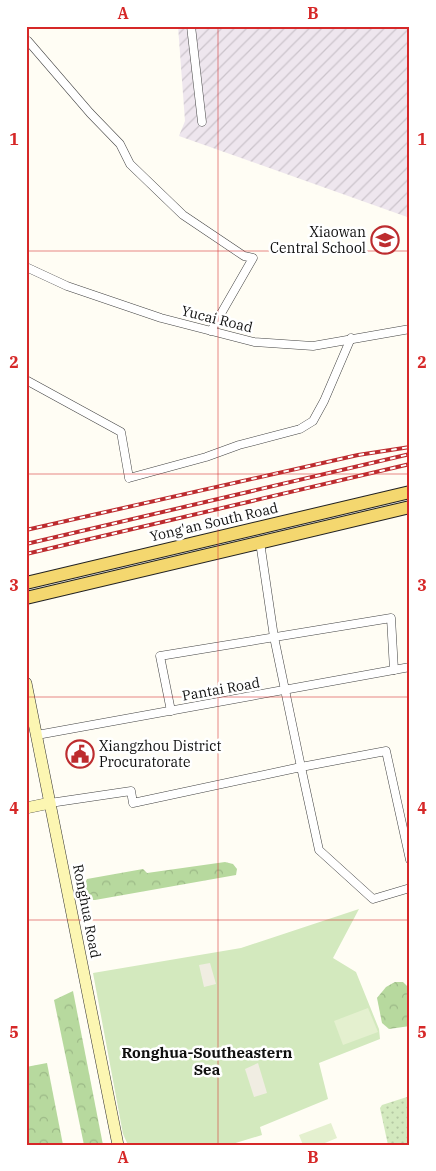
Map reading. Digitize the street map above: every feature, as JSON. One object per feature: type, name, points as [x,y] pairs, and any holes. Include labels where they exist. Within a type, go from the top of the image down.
[{"type":"main road","name":"Yong'an South Road","points":[[26,583],[410,492]]},
{"type":"main road","points":[[26,598],[410,507]]},
{"type":"main road","name":"Ronghua Road","points":[[26,683],[118,1145]]},
{"type":"main road","points":[[26,808],[50,803]]},
{"type":"street","points":[[192,26],[202,122]]},
{"type":"street","points":[[27,40],[90,113],[120,144],[130,164],[183,215],[244,256],[252,258],[211,331]]},
{"type":"street","name":"Yucai Road","points":[[26,267],[67,286],[161,318],[254,342],[313,346],[410,329]]},
{"type":"street","points":[[26,380],[121,432],[129,478],[300,429],[313,421],[352,338]]},
{"type":"street","points":[[260,542],[274,637],[319,850],[373,899],[410,888]]},
{"type":"street","points":[[171,711],[160,656],[391,618],[394,670]]},
{"type":"street","name":"Pantai Road","points":[[36,735],[410,667]]},
{"type":"street","points":[[50,803],[131,792],[133,804],[301,767],[386,751],[410,860]]},
{"type":"shaded area","points":[[178,26],[410,26],[410,218],[179,136],[185,121]]},
{"type":"shaded area","points":[[210,963],[216,984],[204,987],[199,965]]},
{"type":"shaded area","points":[[258,1063],[267,1093],[254,1097],[245,1069]]},
{"type":"green space","points":[[225,862],[233,864],[237,869],[236,875],[95,900],[83,900],[82,889],[87,879],[143,869],[147,873]]},
{"type":"green space","points":[[359,909],[333,958],[356,972],[379,1029],[380,1039],[319,1063],[328,1099],[260,1127],[262,1135],[229,1145],[128,1145],[123,1134],[93,973],[241,948]]},
{"type":"green space","points":[[395,982],[403,982],[410,989],[410,1026],[389,1029],[382,1023],[377,998],[386,987]]},
{"type":"green space","points":[[73,991],[103,1145],[84,1145],[54,1000]]},
{"type":"green space","points":[[368,1008],[378,1032],[343,1045],[334,1021]]},
{"type":"green space","points":[[47,1063],[63,1145],[26,1145],[26,1067]]},
{"type":"green space","points":[[410,1096],[410,1142],[403,1145],[388,1145],[380,1108],[382,1105]]},
{"type":"green space","points":[[331,1123],[337,1138],[320,1145],[303,1145],[299,1135]]},
{"type":"railway","points":[[26,530],[358,455],[410,447]]},
{"type":"railway","points":[[26,544],[410,454]]},
{"type":"railway","points":[[26,554],[410,464]]},
{"type":"place","name":"Xiaowan Central School","points":[[385,240]]},
{"type":"place","name":"Xiangzhou District Procuratorate","points":[[80,754]]},
{"type":"district","name":"Ronghua-Southeastern Sea","points":[[207,1060]]}]
